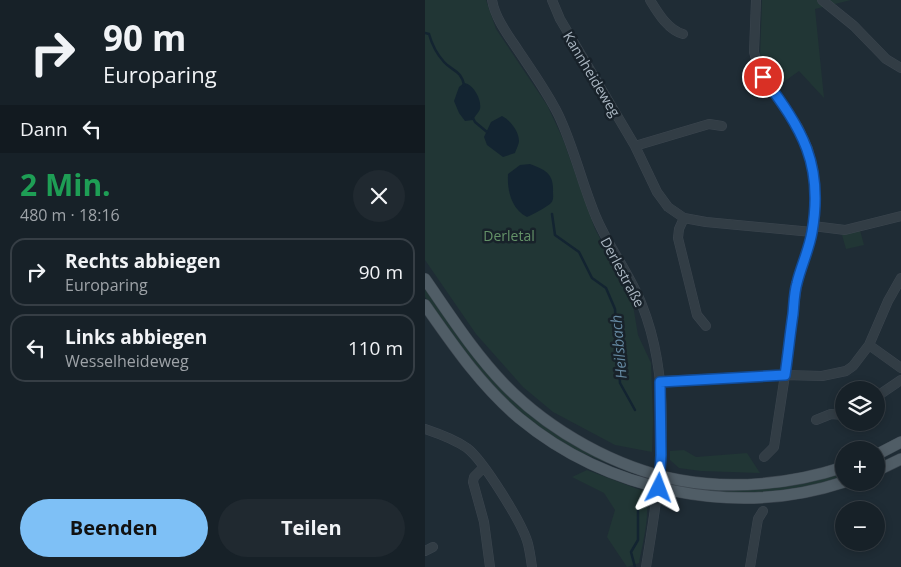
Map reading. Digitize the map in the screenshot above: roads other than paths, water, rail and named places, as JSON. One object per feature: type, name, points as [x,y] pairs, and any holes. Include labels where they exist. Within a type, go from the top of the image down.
[{"type":"main road","points":[[425,279],[489,367],[505,385],[548,422],[592,448],[660,476],[695,482],[720,484],[783,481],[835,470]]},
{"type":"main road","points":[[425,305],[477,376],[518,417],[539,434],[604,469],[659,488],[684,494],[742,499],[777,497],[835,485]]},
{"type":"main road","points":[[885,450],[901,442]]},
{"type":"main road","points":[[885,467],[901,459]]},
{"type":"street","name":"Derlestraße","points":[[492,0],[493,8],[505,30],[550,98],[566,130],[603,234],[642,304],[651,330],[660,382],[660,476],[647,567]]},
{"type":"street","name":"Kannheideweg","points":[[552,0],[559,18],[635,146],[657,192],[668,207],[684,218],[705,222],[845,230],[901,216]]},
{"type":"street","points":[[650,0],[667,24],[676,32],[683,34]]},
{"type":"street","points":[[756,0],[754,52],[757,63],[763,77],[798,127],[808,149],[813,169],[815,192],[812,229],[797,284],[774,448],[764,457]]},
{"type":"street","points":[[822,0],[854,26],[886,60],[901,68]]},
{"type":"street","points":[[635,146],[709,124],[722,126]]},
{"type":"street","points":[[684,218],[679,229],[678,238],[697,315],[706,326]]},
{"type":"street","points":[[660,382],[785,375],[822,376],[846,370],[857,361],[869,345],[888,301],[901,278]]},
{"type":"street","points":[[869,345],[901,368]]},
{"type":"street","points":[[885,391],[901,380]]},
{"type":"street","points":[[816,420],[835,414]]},
{"type":"street","points":[[425,429],[450,438],[468,449],[484,467],[523,531],[533,567]]},
{"type":"street","points":[[484,467],[474,477],[473,482],[484,522],[490,567]]},
{"type":"street","points":[[750,567],[759,519],[763,512]]},
{"type":"water","points":[[464,83],[474,89],[480,101],[480,109],[473,120],[465,121],[454,101],[459,87]]},
{"type":"water","points":[[502,116],[514,126],[519,141],[515,153],[503,157],[487,145],[484,137],[491,122]]},
{"type":"water","points":[[530,164],[544,170],[550,176],[553,186],[553,198],[549,205],[527,217],[517,209],[511,198],[508,174],[520,165]]},
{"type":"waterway","name":"Heilsbach","points":[[425,33],[429,34],[433,45],[447,65],[461,76],[464,85]]},
{"type":"waterway","name":"Heilsbach","points":[[473,118],[487,132]]},
{"type":"waterway","name":"Heilsbach","points":[[552,214],[555,235],[579,252],[592,278],[606,288],[615,309],[620,383],[635,410]]},
{"type":"waterway","name":"Heilsbach","points":[[635,567],[631,552],[638,540],[638,510]]},
{"type":"park label","name":"Derletal","points":[[509,235]]}]
